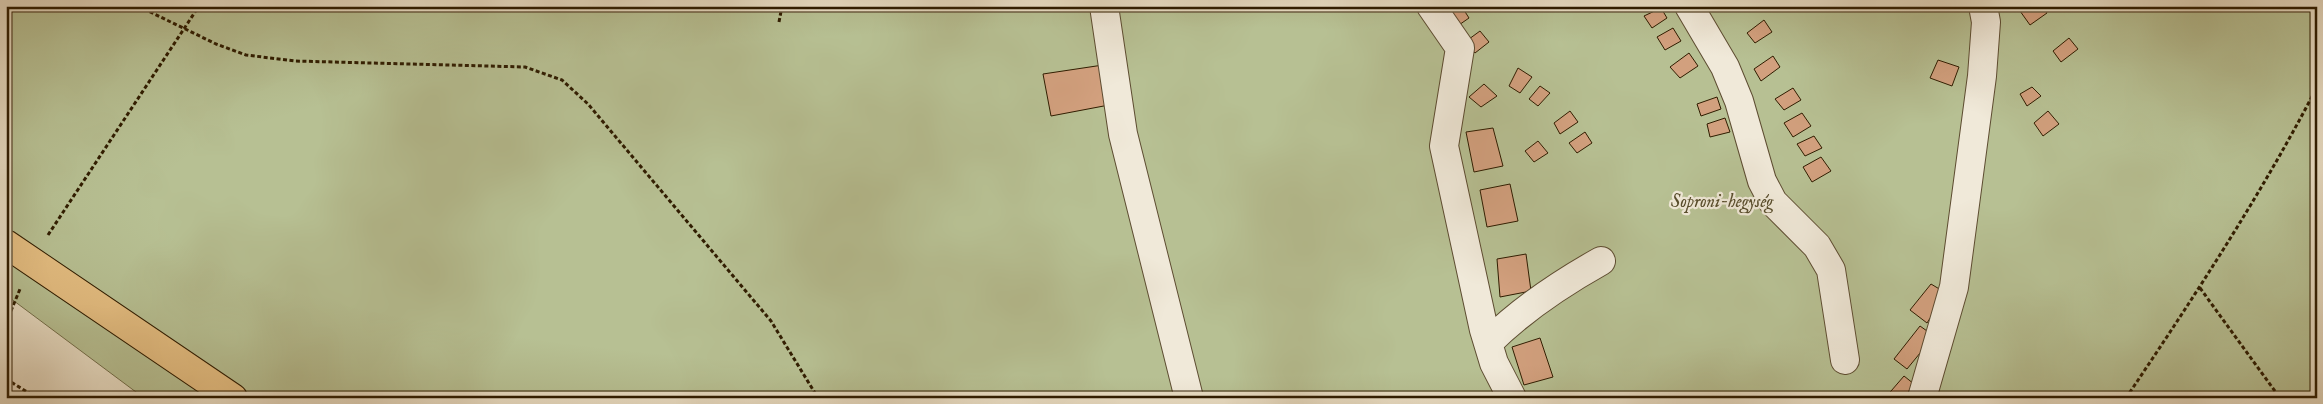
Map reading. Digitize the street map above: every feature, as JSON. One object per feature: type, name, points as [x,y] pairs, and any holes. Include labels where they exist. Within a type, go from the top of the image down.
[{"type":"main road","points":[[6,244],[233,398]]},
{"type":"street","points":[[1104,6],[1124,134],[1189,398]]},
{"type":"street","points":[[1432,6],[1460,48],[1444,146],[1488,343],[1494,364],[1512,398]]},
{"type":"street","points":[[1688,6],[1725,67],[1739,101],[1762,181],[1773,202],[1817,246],[1831,270],[1845,360]]},
{"type":"street","points":[[1922,398],[1954,286],[1982,76],[1986,22],[1983,6]]},
{"type":"street","points":[[1488,343],[1506,325],[1531,306],[1601,260]]},
{"type":"path","points":[[138,6],[246,55],[294,61],[526,67],[562,80],[588,104],[771,321],[818,398]]},
{"type":"path","points":[[32,260],[186,29],[199,6]]},
{"type":"path","points":[[779,22],[782,6]]},
{"type":"path","points":[[2126,398],[2200,288],[2262,186],[2317,87]]},
{"type":"path","points":[[2200,288],[2280,398]]},
{"type":"path","points":[[6,379],[37,398]]},
{"type":"green space","name":"Soproni-hegység","points":[[6,6],[2317,6],[2317,398],[144,398],[6,295]]},
{"type":"building","points":[[2028,6],[2043,6],[2047,13],[2030,25],[2020,11]]},
{"type":"building","points":[[1462,7],[1469,18],[1456,27],[1447,16]]},
{"type":"building","points":[[1661,8],[1667,18],[1652,28],[1644,16]]},
{"type":"building","points":[[1764,20],[1772,32],[1755,43],[1747,33]]},
{"type":"building","points":[[1673,28],[1681,41],[1665,50],[1657,37]]},
{"type":"building","points":[[1480,31],[1489,42],[1475,53],[1465,42]]},
{"type":"building","points":[[2069,38],[2078,49],[2061,62],[2053,51]]},
{"type":"building","points":[[1689,53],[1698,66],[1680,78],[1670,67]]},
{"type":"building","points":[[1773,56],[1780,67],[1761,81],[1754,69]]},
{"type":"building","points":[[1938,60],[1959,67],[1952,86],[1930,78]]},
{"type":"building","points":[[1103,65],[1109,105],[1051,116],[1043,74]]},
{"type":"building","points":[[1518,68],[1532,77],[1520,93],[1509,86]]},
{"type":"building","points":[[1484,84],[1497,96],[1481,107],[1469,97]]},
{"type":"building","points":[[1540,86],[1550,93],[1538,106],[1529,99]]},
{"type":"building","points":[[2032,87],[2041,96],[2027,106],[2020,94]]},
{"type":"building","points":[[1793,88],[1801,100],[1784,110],[1775,99]]},
{"type":"building","points":[[1717,97],[1721,109],[1701,116],[1697,104]]},
{"type":"building","points":[[1570,111],[1578,122],[1560,134],[1554,123]]},
{"type":"building","points":[[2048,111],[2059,124],[2043,136],[2034,123]]},
{"type":"building","points":[[1802,113],[1811,126],[1793,137],[1784,123]]},
{"type":"building","points":[[1725,118],[1730,132],[1710,137],[1707,124]]},
{"type":"building","points":[[1493,128],[1503,166],[1474,172],[1466,132]]},
{"type":"building","points":[[1585,132],[1592,143],[1577,153],[1569,143]]},
{"type":"building","points":[[1814,136],[1822,148],[1805,156],[1797,144]]},
{"type":"building","points":[[1538,141],[1548,153],[1534,162],[1525,151]]},
{"type":"building","points":[[1821,157],[1831,171],[1812,182],[1803,167]]},
{"type":"building","points":[[1510,184],[1518,221],[1487,227],[1480,190]]},
{"type":"building","points":[[1526,254],[1531,291],[1500,297],[1497,259]]},
{"type":"building","points":[[1931,284],[1946,293],[1927,323],[1910,310]]},
{"type":"building","points":[[1920,326],[1934,336],[1907,369],[1894,359]]},
{"type":"building","points":[[1540,338],[1553,377],[1524,385],[1512,347]]},
{"type":"building","points":[[1904,376],[1914,384],[1904,398],[1885,398]]}]
